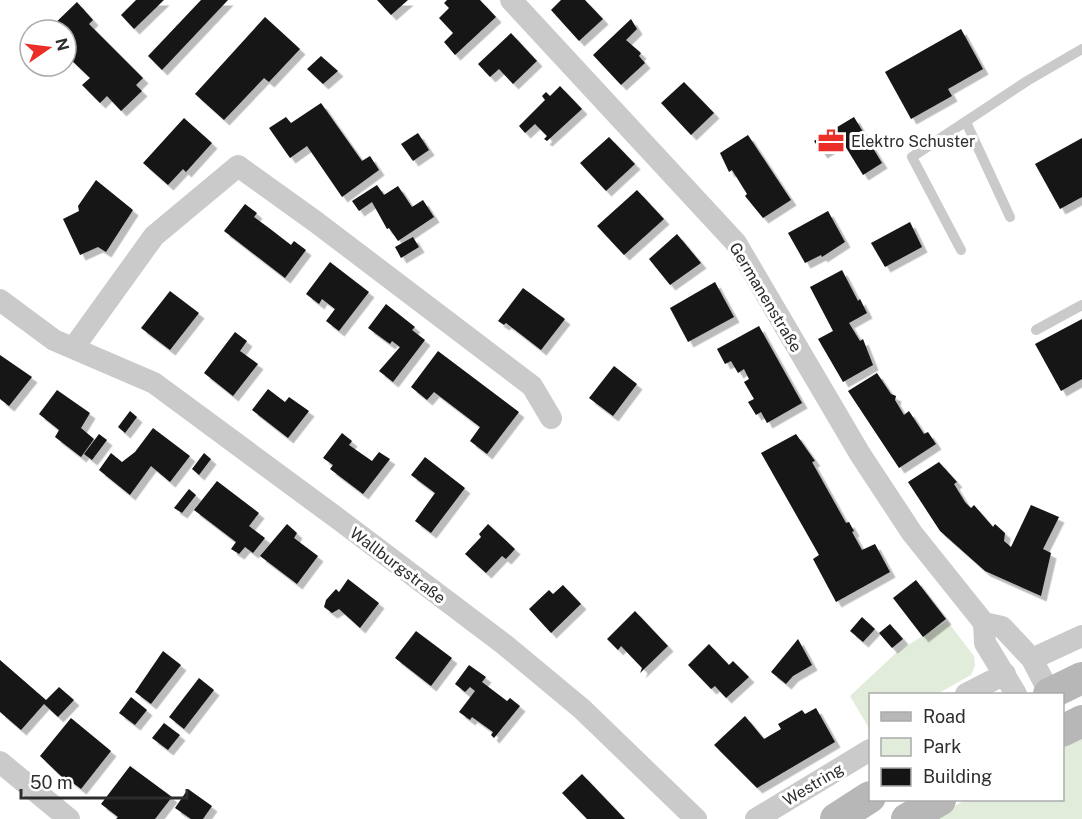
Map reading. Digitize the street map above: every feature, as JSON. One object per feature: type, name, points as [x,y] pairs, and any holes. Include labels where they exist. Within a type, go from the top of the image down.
[{"type":"main road","points":[[1052,693],[1082,678]]},
{"type":"main road","points":[[836,819],[869,798]]},
{"type":"main road","points":[[907,819],[938,801]]},
{"type":"street","name":"Germanenstraße","points":[[511,0],[736,243],[860,454],[912,533],[984,623],[986,643],[1015,693]]},
{"type":"street","points":[[74,347],[154,236],[238,166],[316,222],[531,386],[551,418]]},
{"type":"street","name":"Wallburgstraße","points":[[0,300],[54,340],[154,383],[486,632],[582,709],[696,819]]},
{"type":"street","name":"Germanenstraße","points":[[984,623],[1002,627],[1032,659],[1049,693]]},
{"type":"street","points":[[1032,659],[1082,636]]},
{"type":"street","points":[[968,693],[1005,674]]},
{"type":"street","name":"Westring","points":[[756,819],[869,751]]},
{"type":"street","points":[[0,762],[69,819]]},
{"type":"lane","points":[[961,250],[912,156],[1027,81],[1082,49]]},
{"type":"lane","points":[[966,122],[1010,217]]},
{"type":"lane","points":[[1036,330],[1082,305]]},
{"type":"green space","points":[[947,621],[974,656],[975,666],[971,675],[939,693],[869,693],[869,728],[850,696],[897,652]]},
{"type":"green space","points":[[1082,736],[1082,819],[933,819],[963,801],[1064,801],[1064,745]]},
{"type":"building","points":[[136,0],[164,0],[134,29],[121,15]]},
{"type":"building","points":[[201,0],[228,0],[162,70],[148,56]]},
{"type":"building","points":[[377,0],[408,0],[391,15]]},
{"type":"building","points":[[447,0],[480,0],[496,17],[455,55],[444,42],[453,33],[439,18],[449,8],[444,3]]},
{"type":"building","points":[[561,0],[585,0],[603,19],[579,41],[551,10]]},
{"type":"building","points":[[77,2],[93,20],[89,24],[143,78],[136,85],[142,91],[121,111],[107,96],[100,103],[82,85],[90,78],[78,66],[78,18],[60,18]]},
{"type":"building","points":[[265,17],[300,49],[269,82],[264,78],[224,120],[195,94]]},
{"type":"building","points":[[631,19],[637,29],[626,40],[641,53],[639,56],[645,63],[621,85],[593,55]]},
{"type":"building","points":[[961,29],[983,69],[948,89],[952,96],[911,119],[885,72]]},
{"type":"building","points":[[511,33],[537,61],[513,84],[499,69],[490,77],[478,64]]},
{"type":"building","points":[[321,56],[338,71],[323,84],[307,69]]},
{"type":"building","points":[[684,82],[714,113],[691,135],[661,103]]},
{"type":"building","points":[[560,86],[582,109],[547,141],[544,139],[547,136],[535,124],[525,133],[519,126],[545,100],[542,96],[546,92],[550,96]]},
{"type":"building","points":[[321,103],[362,161],[370,156],[379,170],[342,197],[307,146],[290,158],[269,128],[286,117],[291,123]]},
{"type":"building","points":[[854,117],[882,163],[863,175],[842,141],[822,153],[814,141]]},
{"type":"building","points":[[184,118],[212,143],[186,172],[183,169],[168,185],[143,163]]},
{"type":"building","points":[[418,133],[429,150],[413,161],[401,144]]},
{"type":"building","points":[[748,135],[791,200],[763,218],[745,196],[747,194],[732,170],[729,172],[720,153]]},
{"type":"building","points":[[609,137],[635,164],[606,191],[580,163]]},
{"type":"building","points":[[1082,138],[1082,197],[1060,209],[1035,164]]},
{"type":"building","points":[[96,180],[133,210],[106,252],[98,247],[80,255],[63,219],[79,211],[78,206]]},
{"type":"building","points":[[377,185],[384,195],[398,186],[412,207],[423,200],[434,217],[398,241],[389,228],[387,229],[372,202],[359,211],[352,201]]},
{"type":"building","points":[[637,190],[664,219],[624,255],[597,226]]},
{"type":"building","points":[[245,204],[257,213],[254,217],[291,245],[294,241],[306,250],[285,278],[224,231]]},
{"type":"building","points":[[828,211],[845,242],[822,257],[821,255],[805,263],[788,233]]},
{"type":"building","points":[[910,222],[922,247],[885,267],[871,243]]},
{"type":"building","points":[[677,234],[701,263],[670,285],[649,259]]},
{"type":"building","points":[[413,237],[419,247],[401,258],[395,247]]},
{"type":"building","points":[[330,262],[369,292],[339,331],[326,321],[335,309],[322,299],[319,304],[306,294]]},
{"type":"building","points":[[842,270],[867,313],[849,323],[860,341],[863,339],[873,365],[843,382],[818,339],[833,331],[810,287]]},
{"type":"building","points":[[715,282],[734,317],[688,342],[670,308]]},
{"type":"building","points":[[523,288],[565,319],[541,350],[506,323],[504,325],[498,321]]},
{"type":"building","points":[[170,291],[199,313],[170,350],[141,328]]},
{"type":"building","points":[[386,304],[415,327],[412,330],[425,340],[393,382],[379,371],[400,347],[392,341],[390,344],[368,328]]},
{"type":"building","points":[[1082,319],[1082,379],[1061,391],[1035,344]]},
{"type":"building","points":[[759,326],[802,403],[767,423],[761,412],[756,415],[748,402],[754,399],[744,382],[749,379],[744,369],[738,373],[731,361],[725,364],[717,349]]},
{"type":"building","points":[[235,332],[247,341],[240,351],[258,364],[233,396],[204,373]]},
{"type":"building","points":[[438,351],[519,412],[487,454],[470,441],[480,427],[434,392],[427,400],[411,387]]},
{"type":"building","points":[[0,355],[32,377],[9,406],[0,399]]},
{"type":"building","points":[[614,366],[637,384],[613,416],[589,398]]},
{"type":"building","points":[[877,373],[891,394],[896,396],[895,400],[904,415],[909,411],[924,434],[928,432],[936,444],[899,468],[848,391]]},
{"type":"building","points":[[268,389],[285,402],[289,397],[309,411],[288,438],[252,410]]},
{"type":"building","points":[[57,390],[90,413],[81,428],[94,439],[81,457],[55,437],[59,430],[39,414]]},
{"type":"building","points":[[130,411],[137,417],[125,433],[118,427]]},
{"type":"building","points":[[153,428],[190,456],[170,482],[151,466],[130,495],[99,470],[111,453],[122,462],[135,452]]},
{"type":"building","points":[[342,433],[352,441],[349,445],[372,461],[379,452],[390,459],[363,494],[330,469],[333,465],[323,458]]},
{"type":"building","points":[[99,434],[107,440],[92,460],[84,454]]},
{"type":"building","points":[[796,434],[815,461],[812,462],[846,523],[849,522],[862,550],[875,544],[890,572],[836,602],[813,559],[819,555],[761,453]]},
{"type":"building","points":[[204,453],[211,459],[199,475],[192,469]]},
{"type":"building","points":[[425,457],[465,488],[431,533],[415,521],[435,493],[411,475]]},
{"type":"building","points":[[939,462],[957,482],[954,484],[965,502],[971,508],[974,505],[993,527],[995,524],[1005,533],[1004,541],[1011,547],[1031,505],[1059,517],[1043,549],[1051,553],[1041,596],[985,571],[940,531],[908,482]]},
{"type":"building","points":[[217,481],[259,513],[249,526],[265,538],[253,553],[245,547],[239,554],[231,549],[236,542],[194,510]]},
{"type":"building","points":[[189,489],[196,495],[182,513],[174,508]]},
{"type":"building","points":[[287,524],[297,533],[294,538],[318,556],[297,584],[260,556]]},
{"type":"building","points":[[488,524],[515,549],[506,559],[502,556],[486,573],[465,554],[481,537],[479,534]]},
{"type":"building","points":[[348,579],[379,603],[360,628],[339,609],[332,613],[324,607],[326,600],[336,589],[339,592]]},
{"type":"building","points":[[916,580],[946,619],[923,637],[893,598]]},
{"type":"building","points":[[563,585],[581,604],[551,633],[529,609],[549,590],[553,594]]},
{"type":"building","points":[[635,611],[668,646],[640,673],[642,668],[621,646],[618,650],[607,639]]},
{"type":"building","points":[[862,617],[875,629],[863,642],[850,631]]},
{"type":"building","points":[[890,624],[903,639],[892,648],[879,633]]},
{"type":"building","points":[[416,631],[452,658],[431,686],[395,658]]},
{"type":"building","points":[[798,639],[812,665],[793,676],[786,684],[771,672]]},
{"type":"building","points":[[709,644],[729,665],[733,661],[749,677],[726,698],[715,686],[711,689],[688,665]]},
{"type":"building","points":[[163,651],[181,665],[151,704],[135,692]]},
{"type":"building","points":[[0,660],[46,700],[59,687],[74,700],[58,717],[44,704],[21,730],[0,712]]},
{"type":"building","points":[[469,665],[486,677],[482,682],[507,701],[510,698],[520,706],[494,738],[491,735],[493,732],[472,717],[470,720],[459,712],[475,691],[470,687],[465,692],[455,684]]},
{"type":"building","points":[[199,678],[214,690],[184,729],[169,717]]},
{"type":"building","points":[[131,697],[147,710],[135,725],[119,713]]},
{"type":"building","points":[[816,708],[835,742],[757,788],[714,745],[745,716],[764,739],[781,729],[778,724],[802,710],[805,714]]},
{"type":"building","points":[[71,718],[111,751],[81,789],[64,776],[63,778],[40,756]]},
{"type":"building","points":[[164,723],[180,735],[168,750],[152,738]]},
{"type":"building","points":[[130,766],[172,797],[155,819],[116,819],[118,817],[101,804]]},
{"type":"building","points":[[582,774],[625,819],[587,819],[562,793]]},
{"type":"building","points":[[188,789],[212,806],[203,819],[191,819],[175,808]]},
{"type":"place","name":"Elektro Schuster","points":[[831,141]]}]
